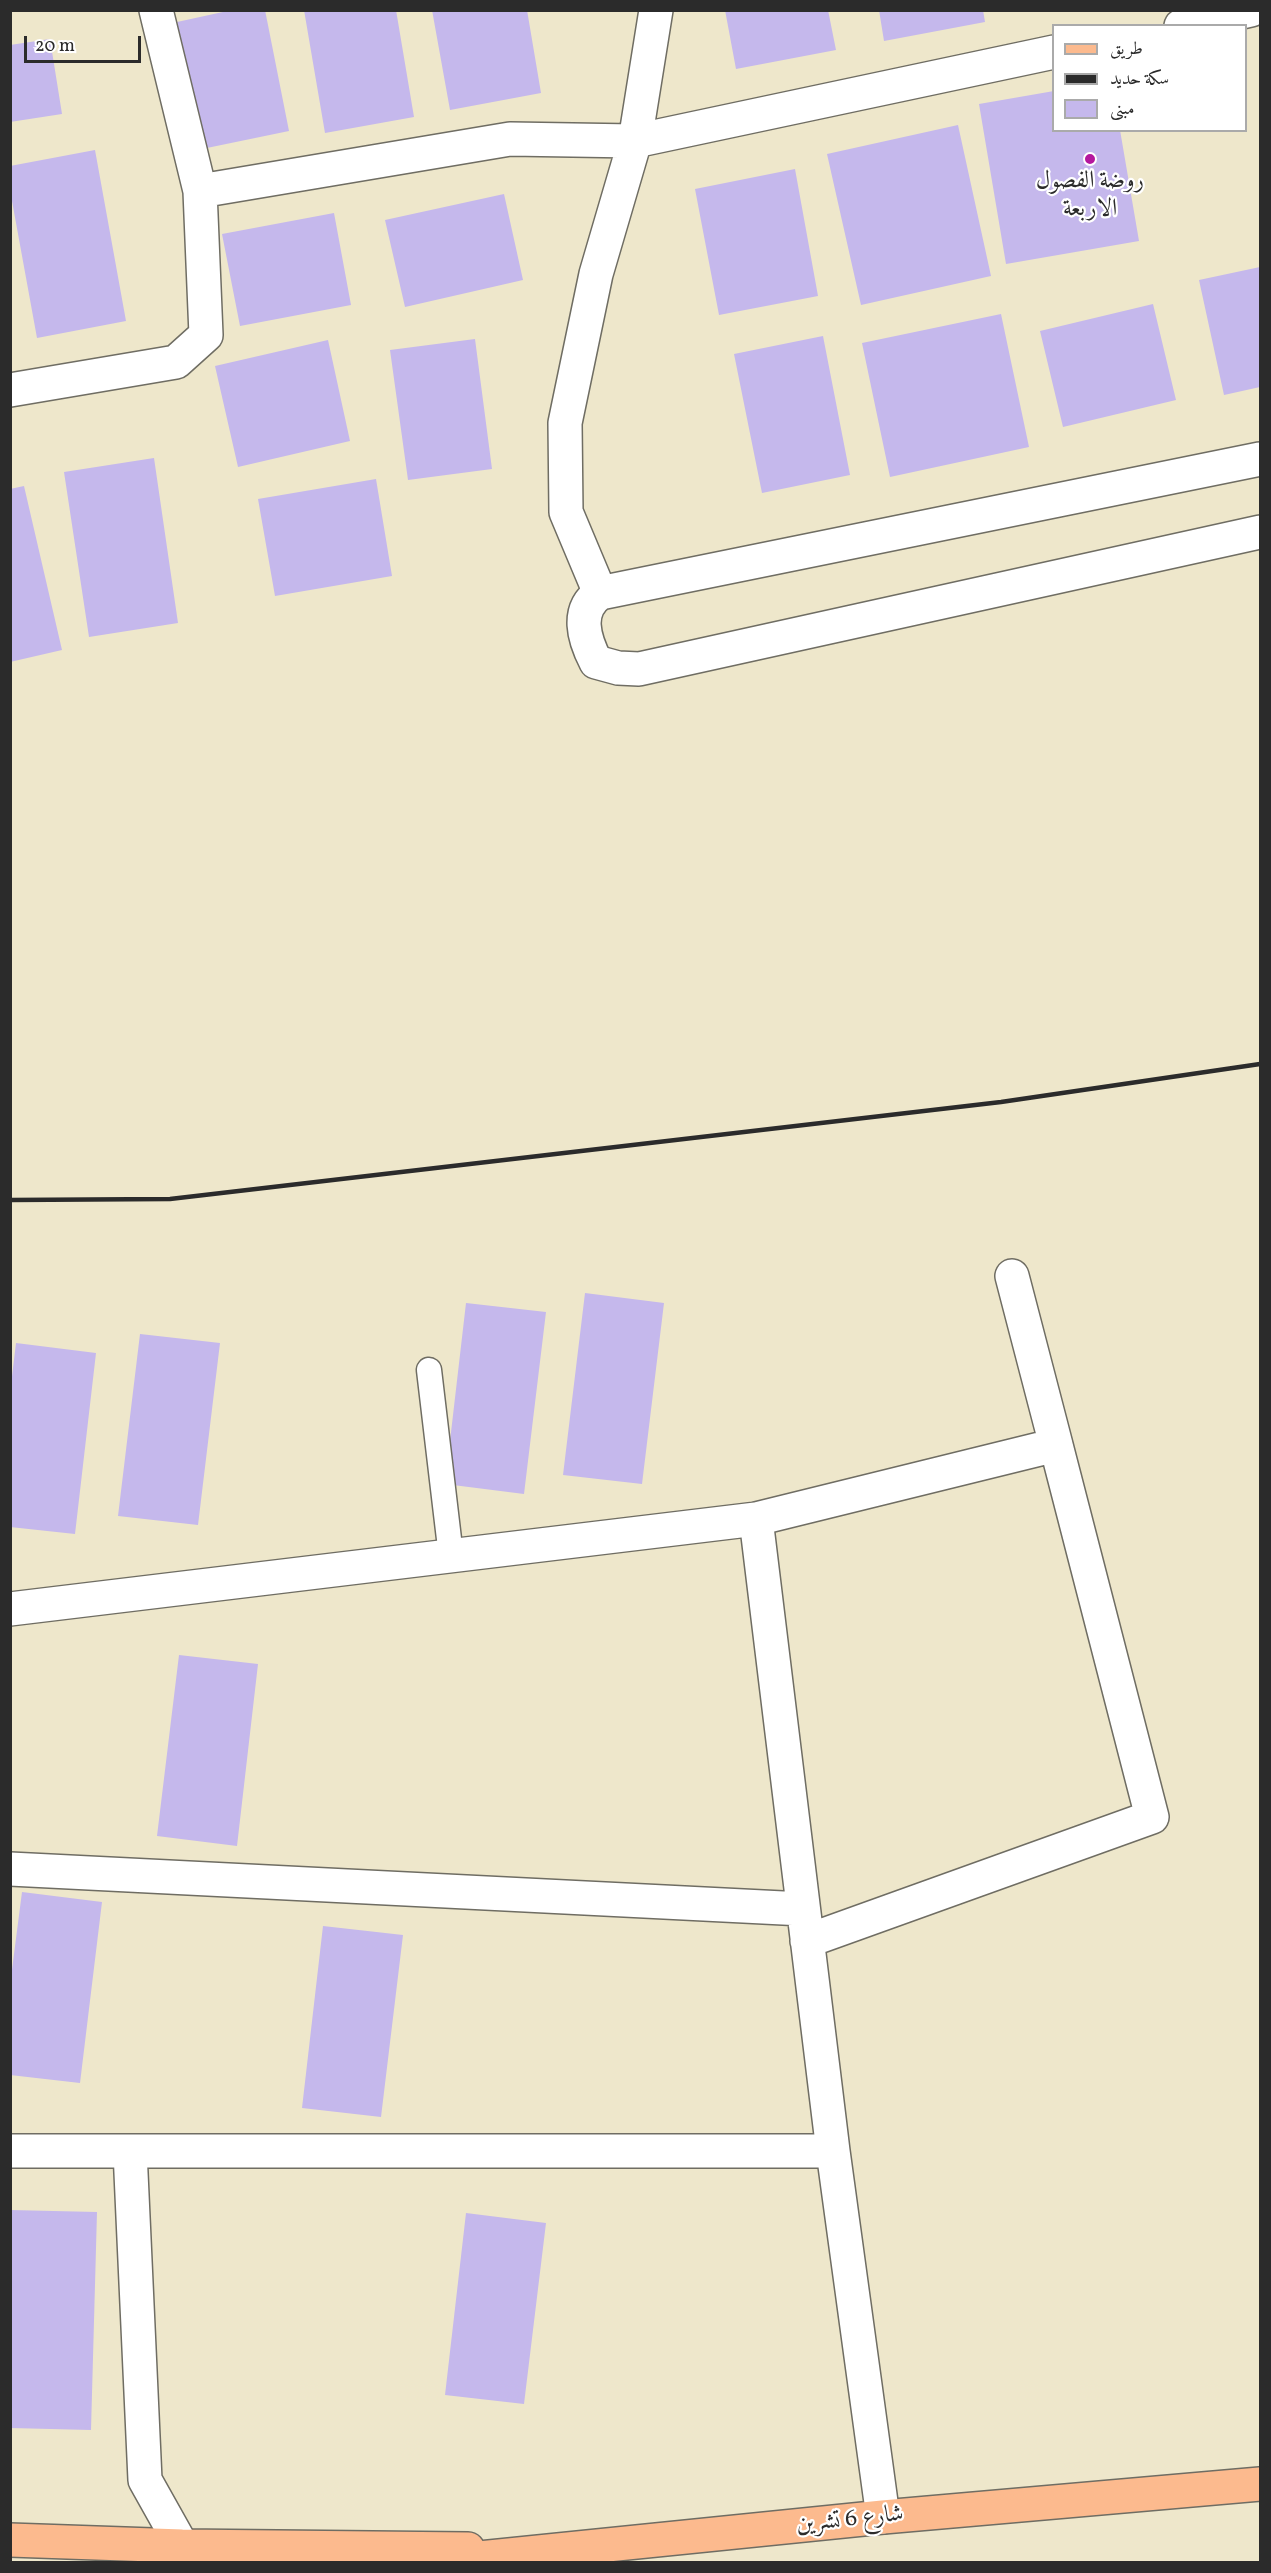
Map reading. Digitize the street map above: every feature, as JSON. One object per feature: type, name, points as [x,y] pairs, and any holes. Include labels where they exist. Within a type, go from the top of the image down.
[{"type":"main road","name":"شارع 6 تشرين","points":[[440,2562],[883,2517],[1260,2484]]},
{"type":"main road","points":[[10,2540],[182,2546],[562,2550]]},
{"type":"street","points":[[10,390],[176,362],[206,335],[200,191],[156,10]]},
{"type":"street","points":[[600,593],[566,512],[565,423],[596,274],[635,141],[656,10]]},
{"type":"street","points":[[1190,24],[1251,10]]},
{"type":"street","points":[[200,191],[510,139],[635,141],[1052,52]]},
{"type":"street","points":[[1260,459],[600,593],[588,606],[583,623],[586,644],[596,662],[618,668],[639,669],[1260,532]]},
{"type":"street","points":[[807,1941],[1152,1816],[1012,1275]]},
{"type":"street","points":[[10,1609],[756,1520],[1056,1445]]},
{"type":"street","points":[[756,1520],[833,2151],[883,2517]]},
{"type":"street","points":[[10,1869],[803,1909]]},
{"type":"street","points":[[10,2151],[833,2151]]},
{"type":"street","points":[[130,2151],[145,2480],[182,2546]]},
{"type":"lane","points":[[429,1370],[451,1556]]},
{"type":"building","points":[[232,10],[265,10],[289,131],[202,149],[177,22]]},
{"type":"building","points":[[304,10],[396,10],[414,117],[325,133]]},
{"type":"building","points":[[432,10],[527,10],[541,93],[450,110]]},
{"type":"building","points":[[725,10],[828,10],[836,50],[736,69]]},
{"type":"building","points":[[879,10],[983,10],[985,22],[884,41]]},
{"type":"building","points":[[50,39],[62,114],[10,122],[10,45]]},
{"type":"building","points":[[1052,91],[1052,132],[1120,132],[1139,241],[1006,264],[979,104]]},
{"type":"building","points":[[958,125],[991,276],[861,305],[827,154]]},
{"type":"building","points":[[95,150],[126,321],[37,338],[10,190],[10,166]]},
{"type":"building","points":[[795,169],[818,296],[719,315],[695,189]]},
{"type":"building","points":[[504,194],[523,280],[405,307],[385,220]]},
{"type":"building","points":[[334,213],[351,305],[240,326],[222,234]]},
{"type":"building","points":[[1260,267],[1260,387],[1224,395],[1199,280]]},
{"type":"building","points":[[1153,304],[1176,400],[1063,427],[1040,331]]},
{"type":"building","points":[[1001,314],[1029,447],[890,477],[862,343]]},
{"type":"building","points":[[823,336],[850,475],[762,493],[734,354]]},
{"type":"building","points":[[475,339],[492,469],[408,480],[390,350]]},
{"type":"building","points":[[328,340],[350,441],[238,467],[215,366]]},
{"type":"building","points":[[154,458],[178,623],[89,637],[64,472]]},
{"type":"building","points":[[376,479],[392,576],[275,596],[258,499]]},
{"type":"building","points":[[24,486],[62,650],[10,662],[10,489]]},
{"type":"building","points":[[585,1293],[664,1303],[642,1484],[563,1475]]},
{"type":"building","points":[[466,1303],[546,1312],[524,1494],[445,1484]]},
{"type":"building","points":[[140,1334],[220,1343],[198,1525],[118,1516]]},
{"type":"building","points":[[16,1343],[96,1353],[75,1534],[10,1527],[10,1393]]},
{"type":"building","points":[[179,1655],[258,1664],[237,1846],[157,1836]]},
{"type":"building","points":[[22,1892],[102,1902],[80,2083],[10,2075],[10,1985]]},
{"type":"building","points":[[323,1926],[403,1935],[381,2117],[302,2108]]},
{"type":"building","points":[[10,2210],[97,2212],[91,2430],[10,2428]]},
{"type":"building","points":[[466,2213],[546,2223],[524,2404],[445,2395]]},
{"type":"railway","points":[[10,1200],[170,1199],[1001,1102],[1260,1064]]},
{"type":"place","name":"روضة الفصول الاربعة","points":[[1090,159]]}]
